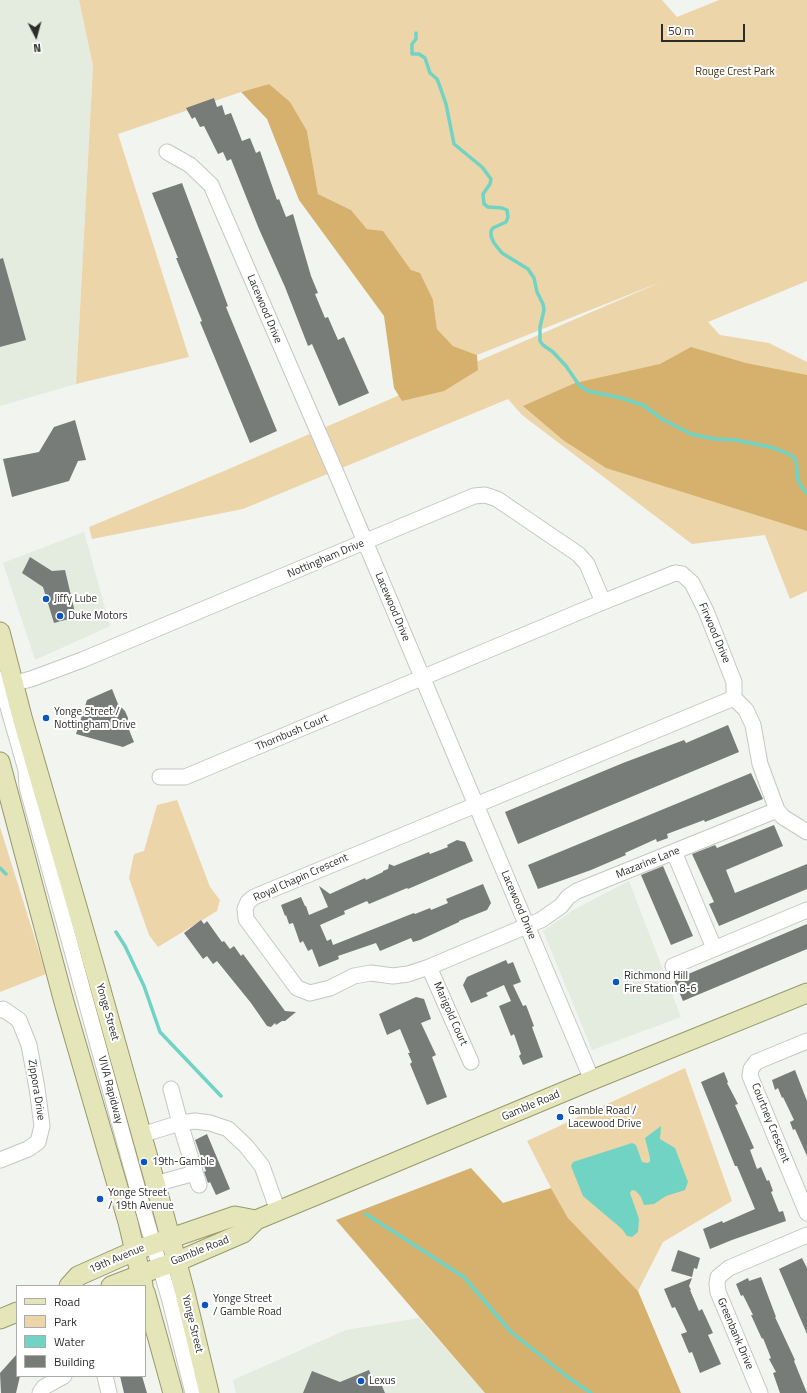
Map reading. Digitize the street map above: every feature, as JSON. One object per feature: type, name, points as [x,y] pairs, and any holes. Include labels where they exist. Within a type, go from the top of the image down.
[{"type":"main road","name":"Yonge Street","points":[[0,632],[4,684],[141,1135],[155,1184],[162,1242],[209,1393]]},
{"type":"main road","points":[[0,762],[64,1002],[128,1222],[143,1284]]},
{"type":"main road","name":"Gamble Road","points":[[143,1284],[168,1264],[243,1234],[256,1220],[592,1080],[807,993]]},
{"type":"main road","name":"Gamble Road","points":[[162,1242],[235,1216],[256,1220]]},
{"type":"main road","name":"19th Avenue","points":[[70,1285],[78,1276],[134,1251],[162,1242]]},
{"type":"main road","name":"19th Avenue","points":[[127,1285],[143,1284]]},
{"type":"main road","points":[[146,1295],[173,1393]]},
{"type":"main road","points":[[0,1319],[16,1312]]},
{"type":"street","name":"Lacewood Drive","points":[[167,152],[190,165],[211,185],[365,543],[592,1080]]},
{"type":"street","name":"Nottingham Drive","points":[[4,684],[89,658],[474,496],[485,495],[497,498],[578,554],[587,564],[603,602]]},
{"type":"street","name":"Firwood Drive","points":[[422,679],[675,573],[682,574],[692,583],[706,611],[734,682],[734,698]]},
{"type":"street","name":"Thornbush Court","points":[[160,776],[185,778],[422,679]]},
{"type":"street","name":"VIVA Rapidway","points":[[4,684],[26,770],[27,787],[145,1216],[162,1242]]},
{"type":"street","points":[[475,805],[734,698],[746,710],[753,726],[760,764],[777,810],[783,817],[807,832]]},
{"type":"street","name":"VIVA Rapidway","points":[[0,708],[18,771],[27,787]]},
{"type":"street","name":"Royal Chapin Crescent","points":[[475,805],[254,897],[248,902],[245,909],[246,919],[297,988],[310,993],[330,988],[354,976],[371,973],[393,976],[408,974],[429,967],[526,925]]},
{"type":"street","name":"Mazarine Lane","points":[[526,925],[541,920],[552,913],[561,906],[568,897],[577,891],[777,810]]},
{"type":"street","points":[[674,852],[714,948]]},
{"type":"street","points":[[673,966],[807,910]]},
{"type":"street","name":"Marigold Court","points":[[429,967],[471,1062]]},
{"type":"street","name":"Zippora Drive","points":[[0,1010],[3,1009],[19,1020],[29,1045],[42,1126],[38,1142],[28,1149],[0,1160]]},
{"type":"street","name":"Courtney Crescent","points":[[807,1041],[756,1062],[751,1069],[750,1076],[807,1213]]},
{"type":"street","points":[[155,1184],[197,1179],[171,1089]]},
{"type":"street","points":[[141,1135],[180,1123],[195,1121],[210,1123],[228,1129],[246,1146],[262,1166],[278,1211]]},
{"type":"street","name":"Greenbank Drive","points":[[760,1393],[718,1292],[718,1277],[729,1268],[807,1235]]},
{"type":"street","points":[[168,1264],[169,1297],[193,1393]]},
{"type":"street","points":[[40,1393],[44,1387],[62,1377]]},
{"type":"street","points":[[105,1377],[109,1393]]},
{"type":"shaded area","points":[[0,0],[79,0],[93,66],[76,384],[0,406]]},
{"type":"shaded area","points":[[269,84],[290,102],[307,131],[318,194],[351,210],[367,229],[383,231],[411,270],[420,273],[433,300],[437,329],[453,346],[477,355],[478,370],[444,391],[402,401],[394,388],[384,316],[299,200],[267,119],[241,92]]},
{"type":"shaded area","points":[[691,347],[746,363],[807,375],[807,531],[606,468],[563,440],[523,406],[575,383],[660,364]]},
{"type":"shaded area","points":[[84,532],[110,626],[35,660],[3,563]]},
{"type":"shaded area","points":[[629,881],[681,1017],[592,1050],[543,931],[573,910]]},
{"type":"shaded area","points":[[471,1168],[503,1203],[551,1188],[568,1218],[638,1291],[681,1393],[485,1393],[336,1220]]},
{"type":"shaded area","points":[[419,1318],[485,1393],[236,1393],[233,1380],[346,1330]]},
{"type":"green space","name":"Rouge Crest Park","points":[[79,0],[662,0],[677,17],[719,0],[807,0],[807,281],[708,322],[720,335],[769,343],[807,362],[807,591],[790,599],[765,535],[692,544],[522,415],[508,399],[243,509],[92,539],[89,527],[224,471],[661,282],[477,355],[453,346],[437,329],[433,300],[383,232],[367,229],[351,210],[318,194],[307,131],[269,84],[241,92],[118,134],[189,357],[76,384],[93,66]]},
{"type":"green space","points":[[177,800],[210,887],[220,900],[217,911],[158,947],[149,935],[129,878],[134,854],[144,851],[157,805]]},
{"type":"green space","points":[[0,827],[46,974],[0,992]]},
{"type":"green space","points":[[685,1068],[732,1201],[663,1242],[638,1291],[568,1218],[527,1141]]},
{"type":"water","points":[[661,1126],[660,1139],[675,1148],[688,1182],[685,1190],[666,1196],[654,1204],[644,1205],[641,1197],[636,1191],[632,1190],[630,1193],[639,1219],[638,1232],[632,1237],[627,1236],[622,1229],[583,1196],[571,1166],[573,1162],[632,1143],[636,1145],[642,1162],[650,1162],[645,1138]]},
{"type":"building","points":[[214,98],[217,107],[222,105],[225,115],[231,113],[242,141],[250,138],[256,153],[260,151],[277,200],[279,199],[286,217],[293,214],[311,276],[318,293],[315,294],[325,318],[328,317],[338,340],[344,337],[369,393],[339,406],[312,344],[308,346],[231,159],[227,161],[223,152],[218,154],[204,126],[200,127],[195,117],[192,119],[186,108]]},
{"type":"building","points":[[182,183],[228,306],[226,307],[277,431],[250,443],[200,322],[202,321],[176,258],[178,258],[152,193]]},
{"type":"building","points":[[3,258],[26,340],[0,347],[0,259]]},
{"type":"building","points":[[75,420],[86,460],[78,461],[69,481],[12,497],[3,459],[39,452],[54,427]]},
{"type":"building","points":[[30,557],[52,571],[65,570],[76,617],[54,623],[43,587],[22,573]]},
{"type":"building","points":[[112,689],[118,704],[125,711],[128,718],[127,725],[134,742],[123,747],[76,734],[87,700]]},
{"type":"building","points":[[728,725],[739,752],[518,844],[505,812],[623,763],[684,740],[686,743]]},
{"type":"building","points":[[751,773],[763,799],[705,822],[704,820],[667,834],[668,838],[657,842],[656,839],[625,853],[626,855],[591,870],[538,889],[528,865]]},
{"type":"building","points":[[774,825],[783,846],[726,870],[735,893],[807,864],[807,889],[719,926],[709,904],[714,902],[692,854],[715,845],[717,848]]},
{"type":"building","points":[[457,840],[465,842],[473,861],[369,904],[367,901],[344,911],[345,914],[320,925],[327,941],[331,939],[333,945],[414,913],[415,914],[430,908],[431,910],[448,903],[446,899],[483,884],[491,903],[487,910],[459,921],[420,940],[413,942],[411,938],[380,951],[376,943],[338,956],[339,959],[319,967],[312,949],[308,951],[303,941],[300,943],[293,923],[289,924],[286,915],[285,916],[281,905],[301,897],[309,915],[328,907],[319,886],[330,894],[365,878],[366,880],[383,872],[388,869],[389,864],[394,866],[429,852],[430,854],[448,847],[447,845]]},
{"type":"building","points":[[663,866],[693,936],[671,945],[641,875]]},
{"type":"building","points":[[201,920],[204,924],[207,921],[222,942],[224,941],[230,949],[234,946],[241,956],[243,954],[285,1011],[296,1012],[285,1021],[282,1021],[276,1025],[275,1023],[271,1027],[267,1026],[251,1003],[217,961],[213,964],[207,956],[203,959],[184,933]]},
{"type":"building","points":[[807,924],[807,949],[683,1001],[674,980]]},
{"type":"building","points":[[506,960],[508,964],[513,962],[521,982],[513,985],[523,1006],[526,1005],[543,1057],[523,1065],[519,1056],[521,1054],[514,1034],[511,1036],[499,1006],[511,1001],[504,985],[486,993],[488,996],[471,1003],[463,985],[467,977]]},
{"type":"building","points":[[416,997],[424,999],[431,1019],[421,1023],[436,1055],[432,1057],[447,1097],[427,1105],[410,1064],[412,1062],[408,1053],[410,1053],[400,1029],[387,1035],[379,1014]]},
{"type":"building","points":[[795,1070],[807,1101],[807,1156],[795,1129],[793,1130],[790,1122],[794,1120],[778,1088],[775,1090],[772,1080]]},
{"type":"building","points":[[724,1072],[728,1082],[727,1083],[738,1104],[735,1105],[754,1148],[750,1150],[757,1169],[761,1167],[767,1181],[769,1180],[773,1191],[771,1192],[779,1212],[783,1211],[786,1221],[710,1249],[703,1229],[722,1221],[723,1223],[755,1209],[737,1166],[735,1166],[701,1082]]},
{"type":"building","points":[[207,1134],[230,1189],[216,1195],[210,1182],[208,1183],[204,1172],[206,1171],[195,1140]]},
{"type":"building","points":[[678,1250],[700,1258],[697,1269],[694,1268],[692,1277],[671,1271]]},
{"type":"building","points":[[802,1258],[807,1268],[807,1334],[779,1269]]},
{"type":"building","points":[[761,1277],[775,1317],[795,1360],[794,1361],[807,1393],[780,1393],[773,1373],[776,1372],[769,1359],[771,1358],[763,1338],[762,1339],[751,1315],[753,1315],[743,1295],[741,1296],[736,1284],[748,1278],[749,1281]]},
{"type":"building","points":[[692,1278],[689,1286],[690,1290],[699,1311],[702,1309],[713,1333],[708,1335],[721,1364],[700,1373],[692,1352],[689,1353],[681,1334],[687,1332],[675,1307],[672,1308],[664,1289]]},
{"type":"building","points":[[16,1355],[16,1377],[20,1377],[16,1393],[1,1393],[0,1373]]},
{"type":"building","name":"Lexus","points":[[369,1370],[373,1381],[379,1379],[385,1393],[303,1393],[312,1371],[340,1382]]},
{"type":"building","points":[[120,1377],[142,1377],[147,1393],[124,1393]]},
{"type":"waterway","points":[[416,33],[416,39],[412,44],[412,54],[419,54],[425,58],[430,73],[437,79],[446,104],[454,144],[482,167],[491,179],[490,184],[483,194],[484,204],[488,207],[507,210],[508,217],[506,222],[493,228],[491,231],[491,236],[494,243],[502,253],[528,269],[534,278],[537,292],[543,304],[544,310],[540,327],[540,341],[543,345],[553,352],[566,366],[579,385],[588,391],[621,398],[643,405],[662,419],[691,434],[715,439],[736,440],[774,448],[791,455],[796,460],[798,480],[802,488],[807,493]]},
{"type":"waterway","points":[[0,868],[6,874]]},
{"type":"waterway","points":[[116,932],[125,946],[144,986],[160,1032],[221,1096]]},
{"type":"waterway","points":[[366,1214],[464,1277],[511,1332],[569,1378],[591,1393]]},
{"type":"place","name":"Jiffy Lube","points":[[46,599]]},
{"type":"place","name":"Duke Motors","points":[[60,616]]},
{"type":"place","name":"Yonge Street / Nottingham Drive","points":[[46,718]]},
{"type":"place","name":"Richmond Hill Fire Station 8-6","points":[[616,982]]},
{"type":"place","name":"Gamble Road / Lacewood Drive","points":[[560,1117]]},
{"type":"place","name":"19th-Gamble","points":[[144,1162]]},
{"type":"place","name":"Yonge Street / 19th Avenue","points":[[100,1199]]},
{"type":"place","name":"Yonge Street / Gamble Road","points":[[205,1305]]},
{"type":"place","name":"Lexus","points":[[361,1381]]}]
